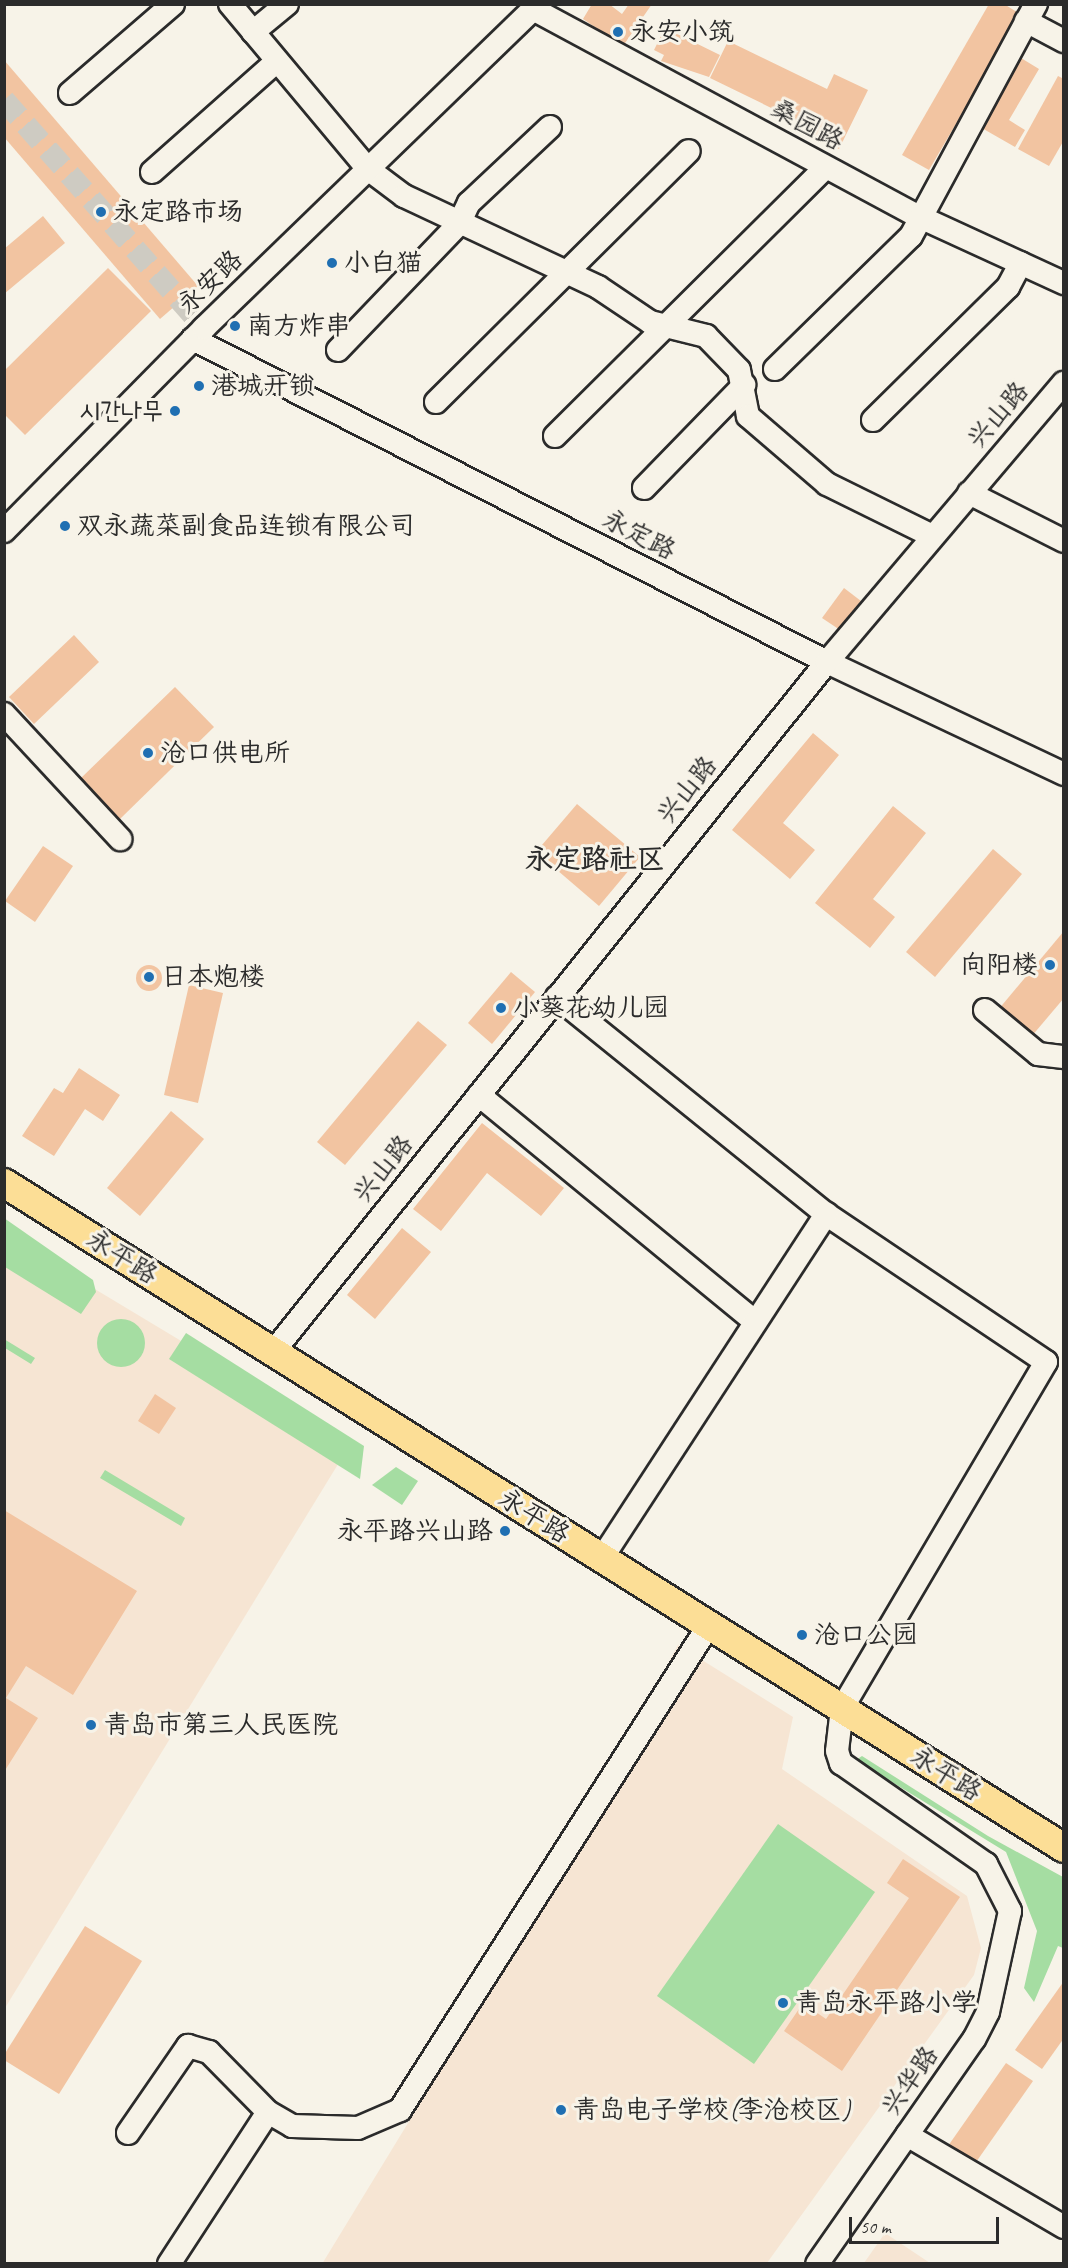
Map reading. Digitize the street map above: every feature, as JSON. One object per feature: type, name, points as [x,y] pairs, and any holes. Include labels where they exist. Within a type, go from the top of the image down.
[{"type":"main road","name":"永平路","points":[[4,1183],[1064,1848]]},
{"type":"street","points":[[70,93],[173,4]]},
{"type":"street","points":[[230,4],[368,169],[404,196],[560,274],[598,287],[639,317],[706,336],[740,370],[744,385],[742,402],[748,416],[827,484],[932,536]]},
{"type":"street","points":[[253,32],[286,4]]},
{"type":"street","name":"桑园路","points":[[535,7],[825,168],[918,216],[1061,281]]},
{"type":"street","name":"永安路","points":[[4,531],[193,339],[535,7]]},
{"type":"street","points":[[776,369],[911,236],[918,216],[1031,13],[1064,41]]},
{"type":"street","points":[[152,172],[277,61]]},
{"type":"street","points":[[338,350],[459,224],[469,203],[550,127]]},
{"type":"street","points":[[436,402],[560,274],[689,151]]},
{"type":"street","points":[[555,436],[825,168]]},
{"type":"street","points":[[873,420],[1008,287],[1021,263]]},
{"type":"street","name":"永定路","points":[[193,339],[827,662],[1064,774]]},
{"type":"street","name":"兴山路","points":[[273,1352],[827,662],[1064,383]]},
{"type":"street","points":[[644,488],[744,385]]},
{"type":"street","points":[[969,493],[1064,541]]},
{"type":"street","points":[[4,714],[120,839]]},
{"type":"street","points":[[557,997],[826,1214],[1046,1362],[842,1708]]},
{"type":"street","points":[[985,1010],[1038,1054],[1064,1057]]},
{"type":"street","points":[[479,1095],[755,1322]]},
{"type":"street","points":[[602,1558],[826,1214]]},
{"type":"street","points":[[128,2133],[188,2046],[209,2052],[268,2112],[292,2126],[358,2128],[400,2110],[709,1625]]},
{"type":"street","name":"兴华路","points":[[817,2264],[907,2135],[988,2012],[1010,1911],[986,1864],[841,1763],[837,1751],[842,1708]]},
{"type":"street","points":[[169,2264],[268,2112]]},
{"type":"street","points":[[907,2135],[1064,2227]]},
{"type":"shaded area","name":"青岛市第三人民医院","points":[[5,1235],[351,1443],[5,2008]]},
{"type":"shaded area","points":[[678,1645],[793,1717],[782,1769],[967,1896],[981,1948],[974,1975],[767,2263],[322,2264],[502,1969]]},
{"type":"shaded area","points":[[885,2233],[930,2263],[864,2263]]},
{"type":"green space","points":[[4,1218],[93,1280],[96,1292],[81,1314],[5,1267]]},
{"type":"green space","points":[[116,1319],[126,1319],[138,1326],[145,1338],[145,1348],[138,1360],[126,1367],[116,1367],[101,1356],[97,1348],[97,1338],[108,1323]]},
{"type":"green space","points":[[186,1333],[364,1446],[360,1479],[169,1359]]},
{"type":"green space","points":[[4,1339],[35,1358],[31,1364],[5,1348]]},
{"type":"green space","points":[[396,1467],[418,1481],[402,1505],[372,1485]]},
{"type":"green space","points":[[105,1470],[185,1518],[181,1526],[100,1478]]},
{"type":"green space","points":[[862,1756],[988,1836],[1063,1877],[1063,1948],[1058,1946],[1034,2002],[1024,1988],[1037,1931],[1006,1852],[856,1760]]},
{"type":"green space","points":[[778,1824],[875,1892],[754,2064],[657,1996]]},
{"type":"building","name":"永安小筑","points":[[592,4],[609,4],[622,14],[629,4],[652,4],[623,46],[583,19]]},
{"type":"building","points":[[989,4],[1004,4],[1020,14],[929,170],[902,155]]},
{"type":"building","points":[[665,28],[720,55],[709,77],[661,61],[664,55],[654,50]]},
{"type":"building","points":[[728,41],[827,89],[834,74],[868,90],[839,149],[793,127],[796,120],[710,78]]},
{"type":"building","points":[[1021,58],[1039,69],[1009,120],[1025,130],[1015,147],[980,127]]},
{"type":"building","name":"永定路市场","points":[[4,60],[198,286],[160,319],[4,137]]},
{"type":"building","points":[[1058,76],[1064,79],[1064,140],[1049,166],[1018,149]]},
{"type":"building","points":[[43,216],[65,243],[4,294],[4,249]]},
{"type":"building","points":[[108,268],[151,311],[25,435],[4,414],[4,371]]},
{"type":"building","points":[[844,588],[861,601],[840,630],[822,618]]},
{"type":"building","points":[[74,635],[99,662],[34,724],[9,697]]},
{"type":"building","name":"沧口供电所","points":[[175,687],[214,727],[120,819],[81,778]]},
{"type":"building","points":[[813,733],[839,755],[783,823],[815,850],[790,879],[732,830]]},
{"type":"building","points":[[577,804],[640,857],[599,906],[536,852]]},
{"type":"building","points":[[893,806],[926,833],[873,899],[895,917],[870,948],[815,903]]},
{"type":"building","points":[[43,846],[73,866],[35,922],[5,901]]},
{"type":"building","points":[[993,849],[1022,874],[935,977],[906,952]]},
{"type":"building","name":"向阳楼","points":[[1064,931],[1064,998],[1031,1037],[998,1010]]},
{"type":"building","name":"日本炮楼","points":[[149,965],[158,969],[162,978],[158,987],[149,991],[140,987],[136,978],[140,969]]},
{"type":"building","name":"小葵花幼儿园","points":[[511,972],[535,992],[492,1044],[468,1023]]},
{"type":"building","points":[[189,985],[223,993],[198,1103],[164,1095]]},
{"type":"building","points":[[418,1021],[447,1045],[345,1165],[317,1142]]},
{"type":"building","points":[[79,1068],[120,1095],[103,1121],[85,1109],[54,1156],[22,1136],[54,1088],[63,1093]]},
{"type":"building","points":[[171,1111],[204,1139],[140,1216],[107,1188]]},
{"type":"building","points":[[482,1123],[564,1188],[541,1216],[487,1173],[441,1231],[413,1209]]},
{"type":"building","points":[[402,1228],[431,1252],[375,1319],[347,1295]]},
{"type":"building","points":[[155,1394],[176,1408],[159,1434],[138,1421]]},
{"type":"building","points":[[4,1510],[137,1591],[73,1695],[26,1666],[6,1698],[38,1718],[4,1772]]},
{"type":"building","points":[[903,1859],[960,1897],[842,2071],[784,2031],[803,2003],[826,2019],[909,1898],[887,1883]]},
{"type":"building","points":[[85,1926],[142,1961],[59,2094],[4,2060],[4,2055]]},
{"type":"building","points":[[1064,1981],[1064,2038],[1042,2069],[1015,2050]]},
{"type":"building","points":[[1006,2063],[1033,2081],[974,2165],[948,2146]]},
{"type":"tunnel","points":[[4,100],[204,328]]},
{"type":"place","name":"永安小筑","points":[[618,32]]},
{"type":"place","name":"永定路市场","points":[[101,212]]},
{"type":"place","name":"小白猫","points":[[332,263]]},
{"type":"place","name":"南方炸串","points":[[235,326]]},
{"type":"place","name":"港城开锁","points":[[199,386]]},
{"type":"place","name":"시간나무","points":[[175,411]]},
{"type":"place","name":"双永蔬菜副食品连锁有限公司","points":[[65,526]]},
{"type":"place","name":"沧口供电所","points":[[148,753]]},
{"type":"place","name":"向阳楼","points":[[1050,965]]},
{"type":"place","name":"日本炮楼","points":[[149,977]]},
{"type":"place","name":"小葵花幼儿园","points":[[501,1008]]},
{"type":"place","name":"永平路兴山路","points":[[505,1531]]},
{"type":"place","name":"沧口公园","points":[[802,1635]]},
{"type":"place","name":"青岛市第三人民医院","points":[[91,1725]]},
{"type":"place","name":"青岛永平路小学","points":[[783,2003]]},
{"type":"place","name":"青岛电子学校(李沧校区)","points":[[561,2110]]},
{"type":"district","name":"永定路社区","points":[[595,859]]}]
